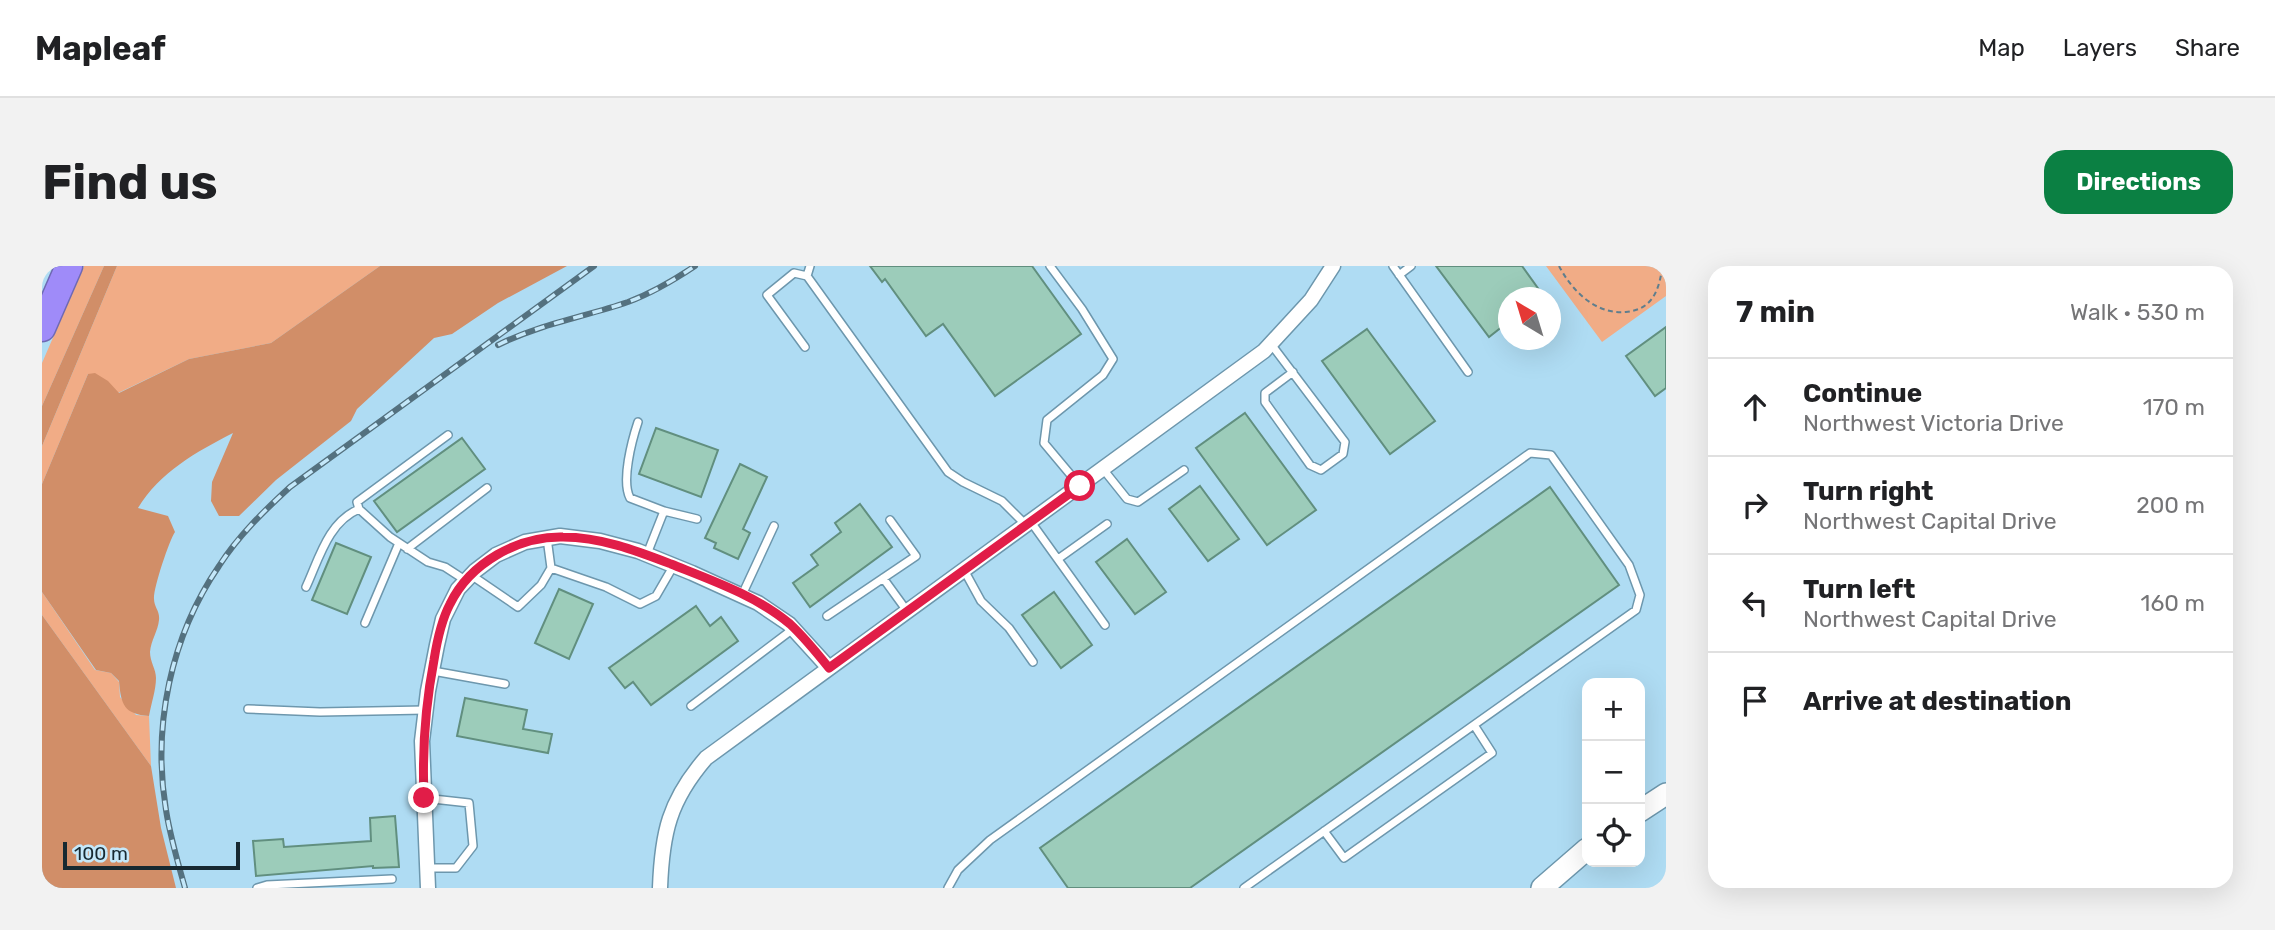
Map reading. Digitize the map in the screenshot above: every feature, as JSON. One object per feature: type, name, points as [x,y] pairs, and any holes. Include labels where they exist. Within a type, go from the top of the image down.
[{"type":"highway","points":[[42,328],[69,266]]},
{"type":"street","points":[[660,888],[662,848],[668,818],[697,768],[717,748],[1264,351],[1311,300],[1334,266]]},
{"type":"street","points":[[428,888],[422,754],[432,670],[443,619],[450,604],[469,578],[485,563],[510,548],[547,538],[574,537],[600,541],[674,565],[758,603],[793,628],[829,668]]},
{"type":"street","points":[[1645,808],[1666,794]]},
{"type":"street","points":[[1542,888],[1582,853]]},
{"type":"lane","points":[[807,276],[810,266]]},
{"type":"lane","points":[[1050,266],[1082,309],[1113,359],[1102,375],[1047,420],[1044,443],[1080,486]]},
{"type":"lane","points":[[1393,266],[1468,372]]},
{"type":"lane","points":[[1399,275],[1411,266]]},
{"type":"lane","points":[[805,347],[767,295],[794,273],[807,276],[948,472],[1002,501],[1029,524],[1058,559],[1105,625]]},
{"type":"lane","points":[[1271,344],[1293,372],[1345,442],[1343,454],[1321,470],[1310,465],[1265,402],[1265,393],[1293,372]]},
{"type":"lane","points":[[638,422],[626,483],[630,498],[664,511],[697,519]]},
{"type":"lane","points":[[448,435],[360,498],[357,502],[359,509],[407,549],[469,578],[518,607],[541,585],[551,568],[547,538]]},
{"type":"lane","points":[[948,888],[958,870],[990,840],[1530,453],[1551,455],[1629,565],[1640,595],[1636,610],[1244,888]]},
{"type":"lane","points":[[1103,469],[1126,499],[1138,502],[1184,470]]},
{"type":"lane","points":[[407,549],[487,488]]},
{"type":"lane","points":[[306,587],[334,527],[359,509]]},
{"type":"lane","points":[[647,555],[664,511]]},
{"type":"lane","points":[[827,616],[916,556],[890,520]]},
{"type":"lane","points":[[1058,559],[1107,524]]},
{"type":"lane","points":[[742,596],[774,526]]},
{"type":"lane","points":[[365,622],[399,543]]},
{"type":"lane","points":[[551,568],[607,587],[640,604],[656,596],[674,565]]},
{"type":"lane","points":[[964,570],[981,601],[1009,628],[1033,662]]},
{"type":"lane","points":[[883,578],[907,611]]},
{"type":"lane","points":[[691,706],[793,628]]},
{"type":"lane","points":[[432,670],[505,684]]},
{"type":"lane","points":[[248,709],[320,712],[426,710]]},
{"type":"lane","points":[[1324,831],[1344,858],[1492,753],[1474,725]]},
{"type":"lane","points":[[424,798],[469,803],[472,846],[456,868],[427,868]]},
{"type":"lane","points":[[257,888],[267,885],[391,879]]},
{"type":"path","points":[[1559,266],[1566,279],[1596,307],[1605,312],[1620,312],[1635,310],[1651,300],[1660,281],[1663,266]]},
{"type":"shaded area","points":[[84,266],[104,266],[42,406],[42,363]]},
{"type":"shaded area","points":[[104,266],[117,266],[42,446],[42,406]]},
{"type":"shaded area","points":[[117,266],[380,266],[271,343],[189,359],[118,393],[88,374],[42,484],[42,446]]},
{"type":"shaded area","points":[[380,266],[567,266],[498,303],[452,334],[434,338],[357,409],[351,421],[276,480],[239,516],[219,516],[211,501],[212,482],[233,433],[180,464],[157,484],[138,508],[168,516],[175,532],[154,594],[159,620],[150,652],[156,678],[149,716],[134,713],[125,707],[119,681],[111,673],[96,670],[42,592],[42,484],[88,374],[95,373],[108,381],[119,393],[189,359],[271,343]]},
{"type":"shaded area","points":[[1546,266],[1666,266],[1666,296],[1602,342]]},
{"type":"shaded area","points":[[42,592],[95,670],[111,673],[119,682],[120,697],[136,715],[149,716],[151,766],[42,615]]},
{"type":"shaded area","points":[[42,615],[151,766],[161,828],[176,888],[42,888]]},
{"type":"building","points":[[870,266],[1032,266],[1081,334],[995,396],[943,324],[926,336],[885,279],[882,282]]},
{"type":"building","points":[[1436,266],[1522,266],[1537,287],[1498,287],[1498,330],[1489,337]]},
{"type":"building","points":[[1666,327],[1666,388],[1655,396],[1626,356]]},
{"type":"building","points":[[1367,329],[1435,421],[1390,454],[1322,361]]},
{"type":"building","points":[[1245,413],[1316,510],[1267,545],[1196,448]]},
{"type":"building","points":[[656,428],[718,450],[701,497],[639,474]]},
{"type":"building","points":[[462,438],[485,469],[397,532],[374,501]]},
{"type":"building","points":[[740,464],[767,477],[743,529],[750,533],[738,559],[714,548],[716,543],[705,538]]},
{"type":"building","points":[[1200,486],[1239,539],[1208,561],[1169,509]]},
{"type":"building","points":[[1550,487],[1619,585],[1190,888],[1068,888],[1040,848]]},
{"type":"building","points":[[860,504],[892,547],[810,607],[793,583],[818,565],[811,555],[841,532],[835,523]]},
{"type":"building","points":[[1127,539],[1166,592],[1135,614],[1096,562]]},
{"type":"building","points":[[336,543],[371,557],[347,614],[312,600]]},
{"type":"building","points":[[559,589],[593,604],[569,659],[535,643]]},
{"type":"building","points":[[1054,592],[1092,645],[1061,668],[1022,615]]},
{"type":"building","points":[[696,606],[710,626],[721,617],[738,641],[651,705],[633,682],[625,688],[609,668]]},
{"type":"building","points":[[465,698],[527,710],[523,729],[552,734],[548,753],[457,736]]},
{"type":"building","points":[[395,816],[399,867],[373,866],[256,876],[253,841],[283,839],[284,847],[371,841],[370,818]]},
{"type":"railway","points":[[185,888],[172,840],[162,778],[164,714],[177,652],[188,622],[202,593],[226,555],[290,487],[594,266]]},
{"type":"railway","points":[[498,345],[562,321],[637,298],[695,266]]},
{"type":"route","points":[[424,798],[422,741],[428,691],[443,619],[458,589],[485,563],[510,548],[525,542],[560,536],[600,541],[638,551],[758,603],[789,624],[829,668],[1080,486]]}]
